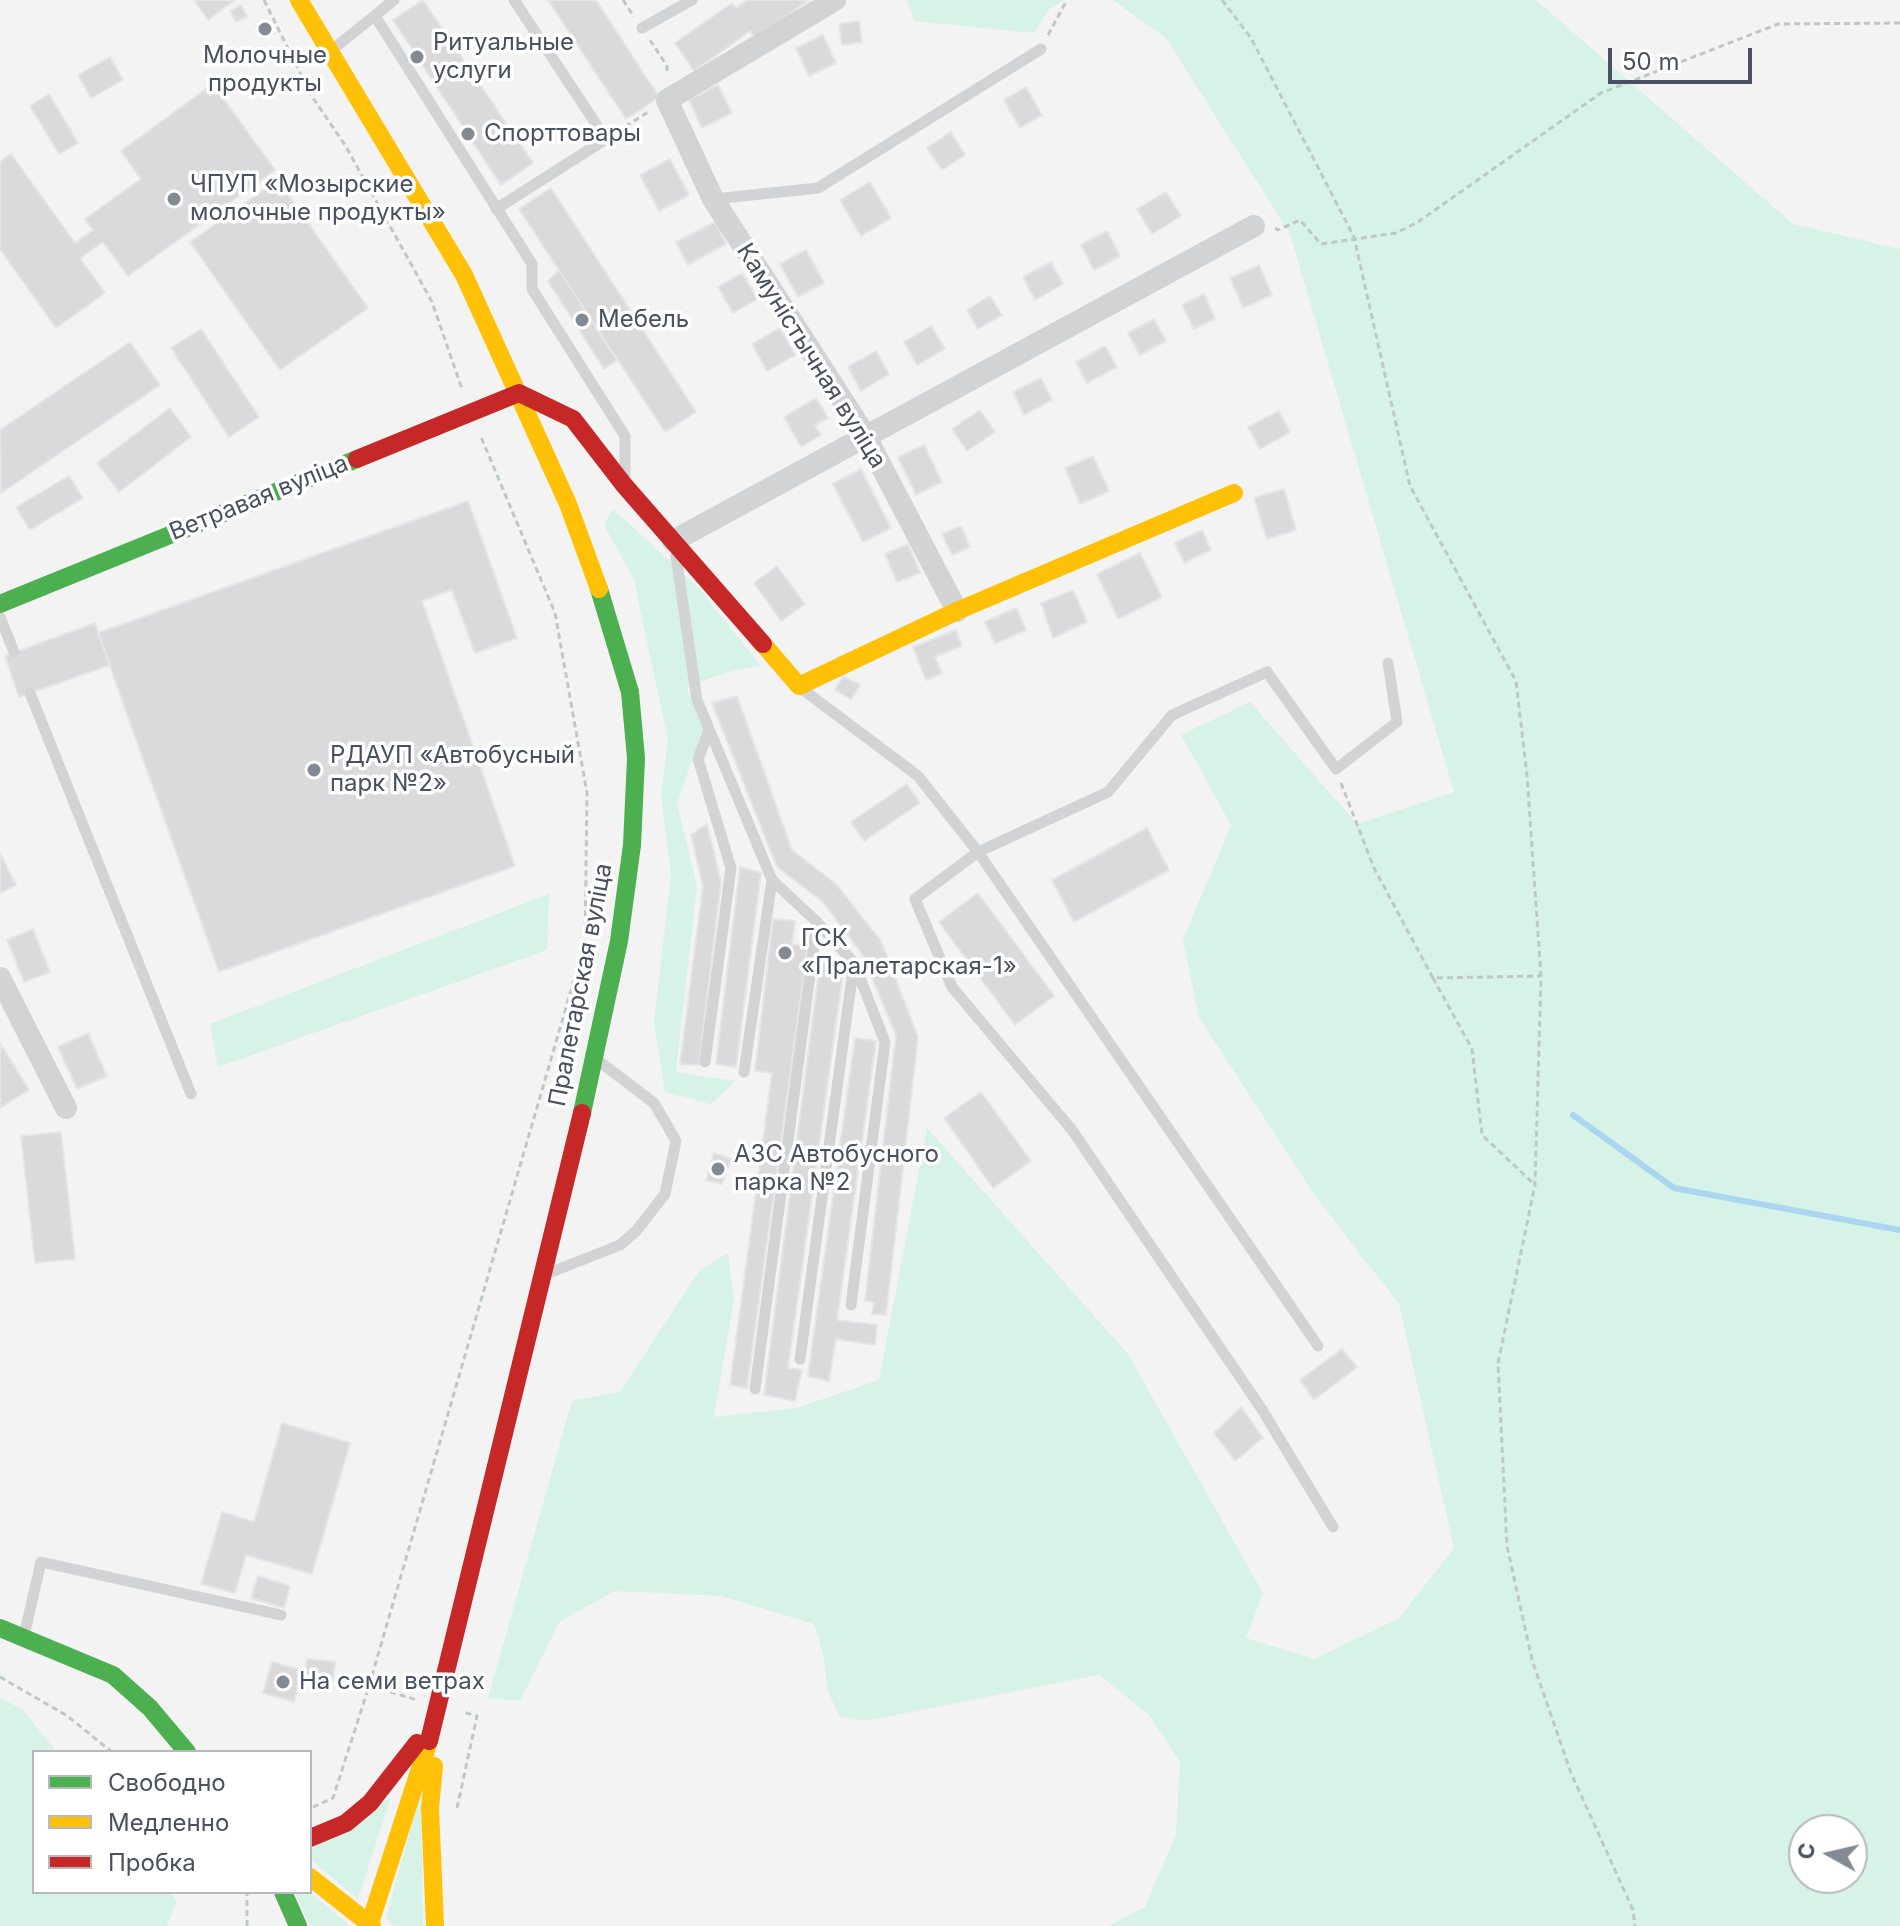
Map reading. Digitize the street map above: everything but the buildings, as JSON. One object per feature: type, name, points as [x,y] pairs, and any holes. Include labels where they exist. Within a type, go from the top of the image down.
[{"type":"main road","name":"Пралетарская вуліца","points":[[299,0],[464,275],[519,393],[573,518],[609,615],[630,692],[636,758],[632,845],[619,941],[595,1059],[440,1706],[370,1925]]},
{"type":"main road","name":"Ветравая вуліца","points":[[0,604],[519,393]]},
{"type":"main road","points":[[519,393],[573,419],[624,485],[799,686],[957,611],[1234,493]]},
{"type":"main road","points":[[0,1628],[113,1675],[150,1708],[185,1750]]},
{"type":"main road","name":"Пралетарская вуліца","points":[[435,1926],[430,1808],[440,1706]]},
{"type":"main road","points":[[312,1837],[346,1823],[370,1803],[397,1773],[440,1706]]},
{"type":"main road","points":[[312,1879],[370,1925]]},
{"type":"main road","points":[[284,1894],[298,1926]]},
{"type":"street","points":[[667,100],[835,0]]},
{"type":"street","name":"Камуністычная вуліца","points":[[667,100],[713,199],[865,435],[957,611]]},
{"type":"street","points":[[673,541],[1254,226]]},
{"type":"street","points":[[0,978],[66,1108]]},
{"type":"lane","points":[[332,51],[394,0]]},
{"type":"lane","points":[[496,209],[606,139],[514,0]]},
{"type":"lane","points":[[642,28],[692,0]]},
{"type":"lane","points":[[375,16],[532,264],[532,289],[625,436],[624,485]]},
{"type":"lane","points":[[713,199],[818,188],[1041,49]]},
{"type":"lane","points":[[673,541],[697,700],[772,880],[817,922],[854,963],[885,1042],[851,1305]]},
{"type":"lane","points":[[0,617],[14,652]]},
{"type":"lane","points":[[1333,1527],[1261,1408],[1072,1130],[952,987],[915,899],[978,852],[1108,792],[1172,715],[1267,672],[1336,769],[1397,722],[1388,663]]},
{"type":"lane","points":[[799,686],[918,776],[978,852],[1318,1346]]},
{"type":"lane","points":[[30,693],[191,1094]]},
{"type":"lane","points":[[705,1062],[731,868],[698,759],[709,730]]},
{"type":"lane","points":[[744,1072],[772,880]]},
{"type":"lane","points":[[755,1389],[817,922]]},
{"type":"lane","points":[[800,1359],[854,963]]},
{"type":"lane","points":[[541,1277],[620,1245],[636,1231],[665,1194],[676,1141],[654,1103],[595,1059]]},
{"type":"lane","points":[[24,1636],[41,1562],[281,1615]]},
{"type":"path","points":[[264,0],[311,95],[345,145],[432,302],[470,413],[555,613],[587,793],[585,942],[365,1700],[333,1798],[312,1808]]},
{"type":"path","points":[[606,139],[667,100],[667,66],[623,0]]},
{"type":"path","points":[[1041,49],[1067,0]]},
{"type":"path","points":[[1222,0],[1251,38],[1354,237],[1410,486],[1516,681],[1527,776],[1541,976],[1535,1185],[1498,1363],[1507,1546],[1532,1660],[1571,1773],[1633,1910],[1635,1926]]},
{"type":"path","points":[[1254,226],[1267,224],[1278,230],[1300,220],[1321,244],[1396,233],[1418,222],[1601,93],[1778,24],[1900,23]]},
{"type":"path","points":[[1336,769],[1374,868],[1472,1049],[1482,1135],[1535,1185]]},
{"type":"path","points":[[1433,978],[1541,976]]},
{"type":"path","points":[[0,1677],[66,1715],[110,1750]]},
{"type":"path","points":[[247,1894],[247,1926]]},
{"type":"green space","points":[[907,0],[1065,0],[1050,8],[1034,33],[914,21]]},
{"type":"green space","points":[[1113,0],[1536,0],[1793,224],[1900,249],[1900,1926],[1109,1926],[1145,1907],[1176,1834],[1180,1762],[1149,1715],[1099,1675],[864,1721],[839,1716],[828,1691],[823,1653],[814,1624],[721,1596],[615,1591],[560,1621],[520,1701],[488,1698],[572,1401],[620,1392],[699,1271],[728,1253],[734,1300],[714,1417],[796,1408],[879,1380],[927,1128],[1128,1354],[1263,1593],[1246,1638],[1314,1659],[1399,1618],[1454,1548],[1399,1304],[1318,1200],[1199,1018],[1183,940],[1231,825],[1181,735],[1250,702],[1357,824],[1454,792],[1290,234],[1166,38]]},
{"type":"green space","points":[[613,509],[698,587],[761,666],[731,671],[686,687],[703,728],[677,804],[697,886],[676,1072],[735,1081],[711,1104],[665,1092],[654,1023],[671,874],[661,796],[668,740],[634,580],[604,525]]},
{"type":"green space","points":[[549,894],[547,950],[218,1067],[210,1024]]},
{"type":"green space","points":[[0,1698],[22,1709],[55,1750],[32,1750],[32,1894],[172,1894],[177,1901],[167,1926],[0,1926]]},
{"type":"green space","points":[[421,1791],[423,1926],[394,1926],[386,1918]]},
{"type":"green space","points":[[391,1797],[358,1899],[312,1861],[312,1848]]},
{"type":"green space","points":[[296,1894],[312,1894],[350,1926],[310,1926]]},
{"type":"waterway","points":[[1573,1115],[1674,1188],[1900,1230]]},
{"type":"traffic: fast","points":[[0,604],[357,459]]},
{"type":"traffic: fast","points":[[582,1113],[619,941],[632,845],[636,758],[630,692],[599,589]]},
{"type":"traffic: fast","points":[[0,1628],[113,1675],[150,1708],[185,1750]]},
{"type":"traffic: fast","points":[[284,1894],[298,1926]]},
{"type":"traffic: slow","points":[[299,0],[464,275],[568,504],[599,589]]},
{"type":"traffic: slow","points":[[763,644],[799,686],[957,611],[1234,493]]},
{"type":"traffic: slow","points":[[369,1926],[429,1741]]},
{"type":"traffic: slow","points":[[434,1766],[430,1808],[435,1926]]},
{"type":"traffic: slow","points":[[312,1879],[372,1926]]},
{"type":"traffic: jam","points":[[357,459],[519,393],[573,419],[624,485],[763,644]]},
{"type":"traffic: jam","points":[[429,1741],[582,1113]]},
{"type":"traffic: jam","points":[[312,1837],[346,1823],[370,1803],[417,1743]]},
{"type":"place","name":"Молочные продукты","points":[[265,29]]},
{"type":"place","name":"Ритуальные услуги","points":[[417,57]]},
{"type":"place","name":"Спорттовары","points":[[468,134]]},
{"type":"place","name":"ЧПУП «Мозырские молочные продукты»","points":[[174,199]]},
{"type":"place","name":"Мебель","points":[[582,320]]},
{"type":"place","name":"РДАУП «Автобусный парк №2»","points":[[314,770]]},
{"type":"place","name":"ГСК «Пралетарская-1»","points":[[785,953]]},
{"type":"place","name":"АЗС Автобусного парка №2","points":[[718,1169]]},
{"type":"place","name":"На семи ветрах","points":[[283,1682]]}]
